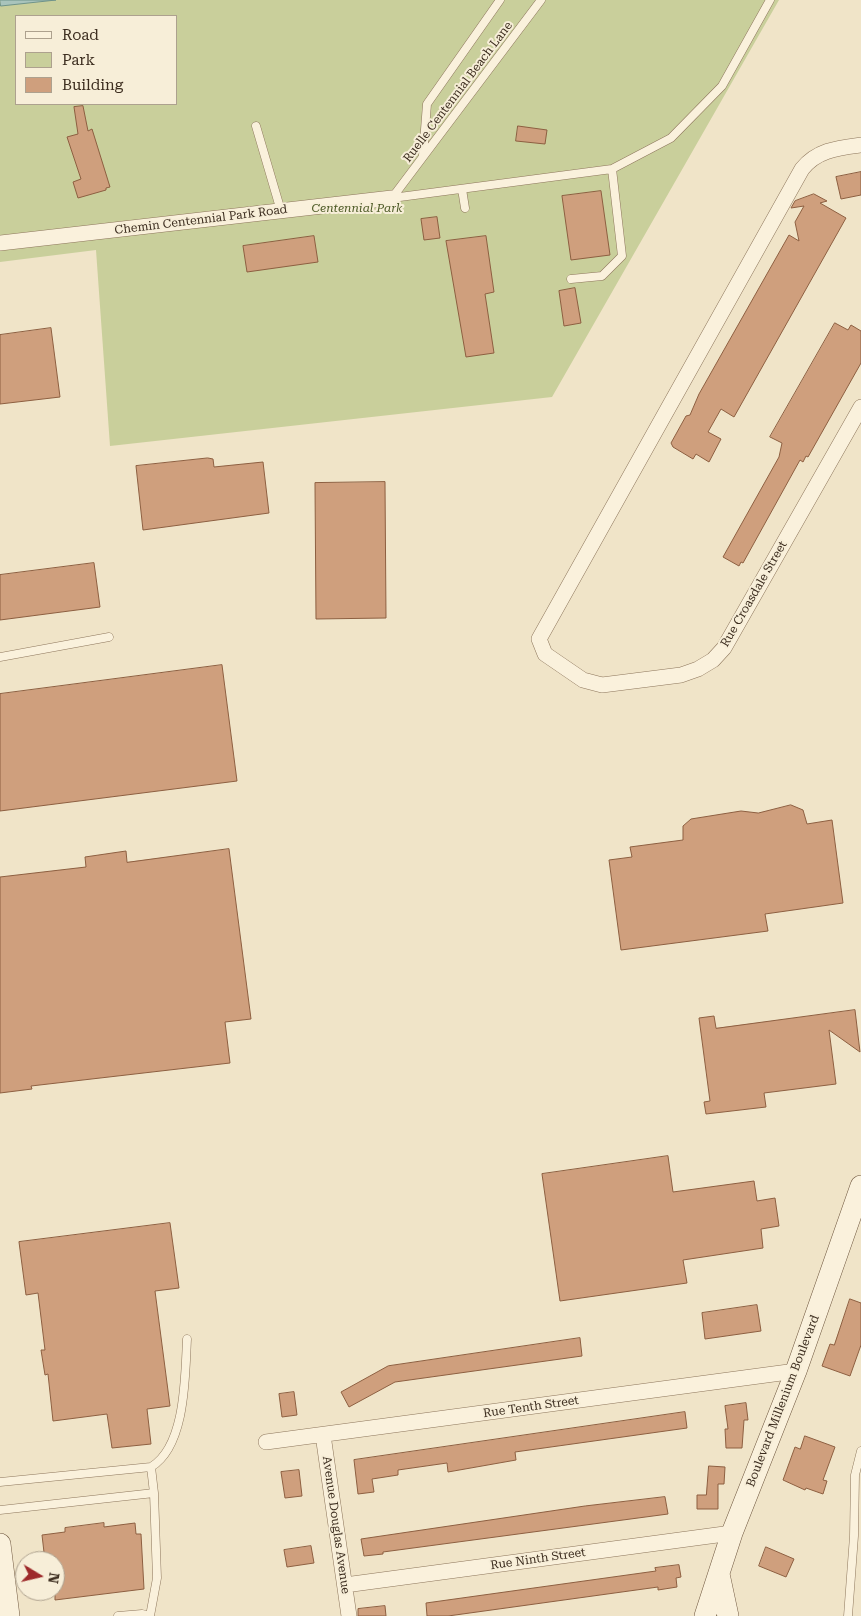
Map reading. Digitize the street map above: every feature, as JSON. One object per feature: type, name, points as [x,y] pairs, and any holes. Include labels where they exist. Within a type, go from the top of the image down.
[{"type":"main road","name":"Boulevard Millenium Boulevard","points":[[728,1616],[719,1574],[732,1533],[796,1371],[861,1186]]},
{"type":"main road","points":[[0,1544],[3,1594],[9,1616]]},
{"type":"main road","points":[[705,1616],[719,1574]]},
{"type":"street","name":"Rue Croasdale Street","points":[[861,145],[834,148],[810,159],[802,169],[539,639],[546,654],[583,680],[602,685],[681,675],[698,669],[713,660],[724,648],[861,407]]},
{"type":"street","name":"Chemin Centennial Park Road","points":[[0,243],[392,198]]},
{"type":"street","name":"Rue Tenth Street","points":[[266,1442],[796,1371]]},
{"type":"street","name":"Avenue Douglas Avenue","points":[[323,1435],[349,1616]]},
{"type":"street","name":"Rue Ninth Street","points":[[345,1585],[732,1533]]},
{"type":"lane","points":[[423,156],[427,104],[500,0]]},
{"type":"lane","name":"Ruelle Centennial Beach Lane","points":[[392,198],[541,0]]},
{"type":"lane","name":"Chemin Centennial Park Road","points":[[392,198],[612,169],[638,157],[671,138],[722,86],[770,0]]},
{"type":"lane","points":[[256,126],[281,211]]},
{"type":"lane","points":[[571,279],[602,276],[622,256],[612,169]]},
{"type":"lane","points":[[462,188],[465,208]]},
{"type":"lane","points":[[0,656],[110,637]]},
{"type":"lane","points":[[0,1482],[151,1467],[167,1453],[176,1432],[185,1381],[187,1339]]},
{"type":"lane","points":[[848,1616],[858,1488],[856,1469],[861,1451]]},
{"type":"lane","points":[[118,1616],[142,1614],[150,1616],[157,1578],[154,1493],[151,1467]]},
{"type":"lane","points":[[0,1510],[154,1493]]},
{"type":"lane","points":[[852,1555],[861,1557]]},
{"type":"green space","name":"Centennial Park","points":[[0,0],[779,0],[552,397],[110,446],[96,250],[0,262]]},
{"type":"water","points":[[0,0],[56,0],[1,6]]},
{"type":"building","points":[[83,106],[88,131],[92,129],[110,187],[106,188],[106,190],[78,198],[73,182],[81,179],[67,137],[78,134],[74,107]]},
{"type":"building","points":[[518,126],[547,130],[545,144],[516,141]]},
{"type":"building","points":[[861,172],[861,195],[841,199],[836,177]]},
{"type":"building","points":[[601,191],[610,255],[571,260],[562,196]]},
{"type":"building","points":[[814,194],[827,201],[820,203],[846,218],[734,417],[721,409],[708,432],[721,439],[709,462],[696,454],[693,459],[673,447],[671,443],[686,416],[690,415],[699,394],[789,235],[799,241],[795,222],[804,206],[791,208],[795,201]]},
{"type":"building","points":[[437,217],[440,238],[424,240],[421,219]]},
{"type":"building","points":[[314,236],[318,262],[247,272],[243,246]]},
{"type":"building","points":[[486,236],[494,292],[485,294],[494,353],[466,357],[446,241]]},
{"type":"building","points":[[575,288],[581,323],[564,326],[559,291]]},
{"type":"building","points":[[835,323],[848,330],[851,325],[861,331],[861,363],[808,457],[806,456],[803,462],[800,460],[743,563],[741,562],[739,566],[723,557],[779,457],[782,443],[770,437]]},
{"type":"building","points":[[51,328],[60,397],[0,404],[0,335]]},
{"type":"building","points":[[213,459],[214,467],[263,462],[269,513],[143,530],[136,466]]},
{"type":"building","points":[[385,482],[386,618],[316,619],[315,483]]},
{"type":"building","points":[[94,563],[100,607],[0,620],[0,575]]},
{"type":"building","points":[[222,665],[237,781],[0,811],[0,694]]},
{"type":"building","points":[[791,805],[803,810],[807,824],[832,820],[843,903],[765,914],[768,931],[621,950],[609,860],[632,857],[630,847],[683,840],[683,826],[691,819],[741,811],[758,813]]},
{"type":"building","points":[[229,849],[251,1019],[225,1022],[230,1063],[31,1086],[32,1089],[0,1093],[0,877],[86,867],[85,857],[126,851],[127,862]]},
{"type":"building","points":[[855,1010],[860,1052],[829,1030],[836,1084],[764,1093],[766,1107],[706,1114],[704,1102],[710,1101],[699,1018],[714,1016],[716,1028]]},
{"type":"building","points":[[668,1156],[673,1192],[754,1181],[757,1201],[775,1198],[779,1226],[761,1229],[763,1248],[683,1260],[687,1283],[560,1301],[542,1174]]},
{"type":"building","points":[[170,1223],[179,1288],[155,1291],[170,1406],[147,1409],[151,1444],[112,1448],[107,1414],[53,1421],[48,1374],[45,1375],[41,1350],[45,1350],[38,1293],[26,1295],[19,1242]]},
{"type":"building","points":[[850,1299],[861,1303],[861,1345],[850,1376],[822,1366],[830,1344],[834,1345]]},
{"type":"building","points":[[757,1305],[761,1331],[705,1339],[702,1313]]},
{"type":"building","points":[[580,1338],[582,1356],[395,1382],[349,1407],[341,1392],[388,1366]]},
{"type":"building","points":[[294,1392],[297,1415],[282,1417],[279,1394]]},
{"type":"building","points":[[746,1403],[748,1420],[744,1420],[742,1448],[726,1448],[725,1429],[728,1429],[725,1406]]},
{"type":"building","points":[[685,1412],[687,1428],[515,1452],[516,1460],[448,1472],[447,1463],[398,1470],[398,1475],[372,1479],[374,1492],[358,1494],[354,1460]]},
{"type":"building","points":[[805,1436],[835,1447],[823,1480],[827,1481],[823,1494],[806,1488],[805,1490],[783,1480],[795,1447],[800,1449]]},
{"type":"building","points":[[709,1466],[725,1467],[724,1484],[718,1484],[718,1509],[697,1509],[697,1495],[706,1495]]},
{"type":"building","points":[[299,1470],[302,1496],[285,1498],[281,1472]]},
{"type":"building","points":[[665,1497],[668,1514],[383,1552],[383,1554],[364,1556],[361,1539],[585,1506]]},
{"type":"building","points":[[104,1523],[104,1527],[135,1523],[136,1534],[141,1534],[144,1589],[65,1599],[65,1551],[44,1551],[42,1535],[65,1532],[65,1528]]},
{"type":"building","points":[[311,1546],[314,1563],[287,1567],[284,1550]]},
{"type":"building","points":[[766,1547],[794,1559],[786,1577],[759,1566]]},
{"type":"building","points":[[679,1565],[681,1577],[676,1578],[677,1587],[658,1590],[658,1587],[448,1616],[427,1616],[426,1603],[656,1571],[655,1568]]},
{"type":"building","points":[[385,1606],[386,1616],[358,1616],[358,1609]]}]
